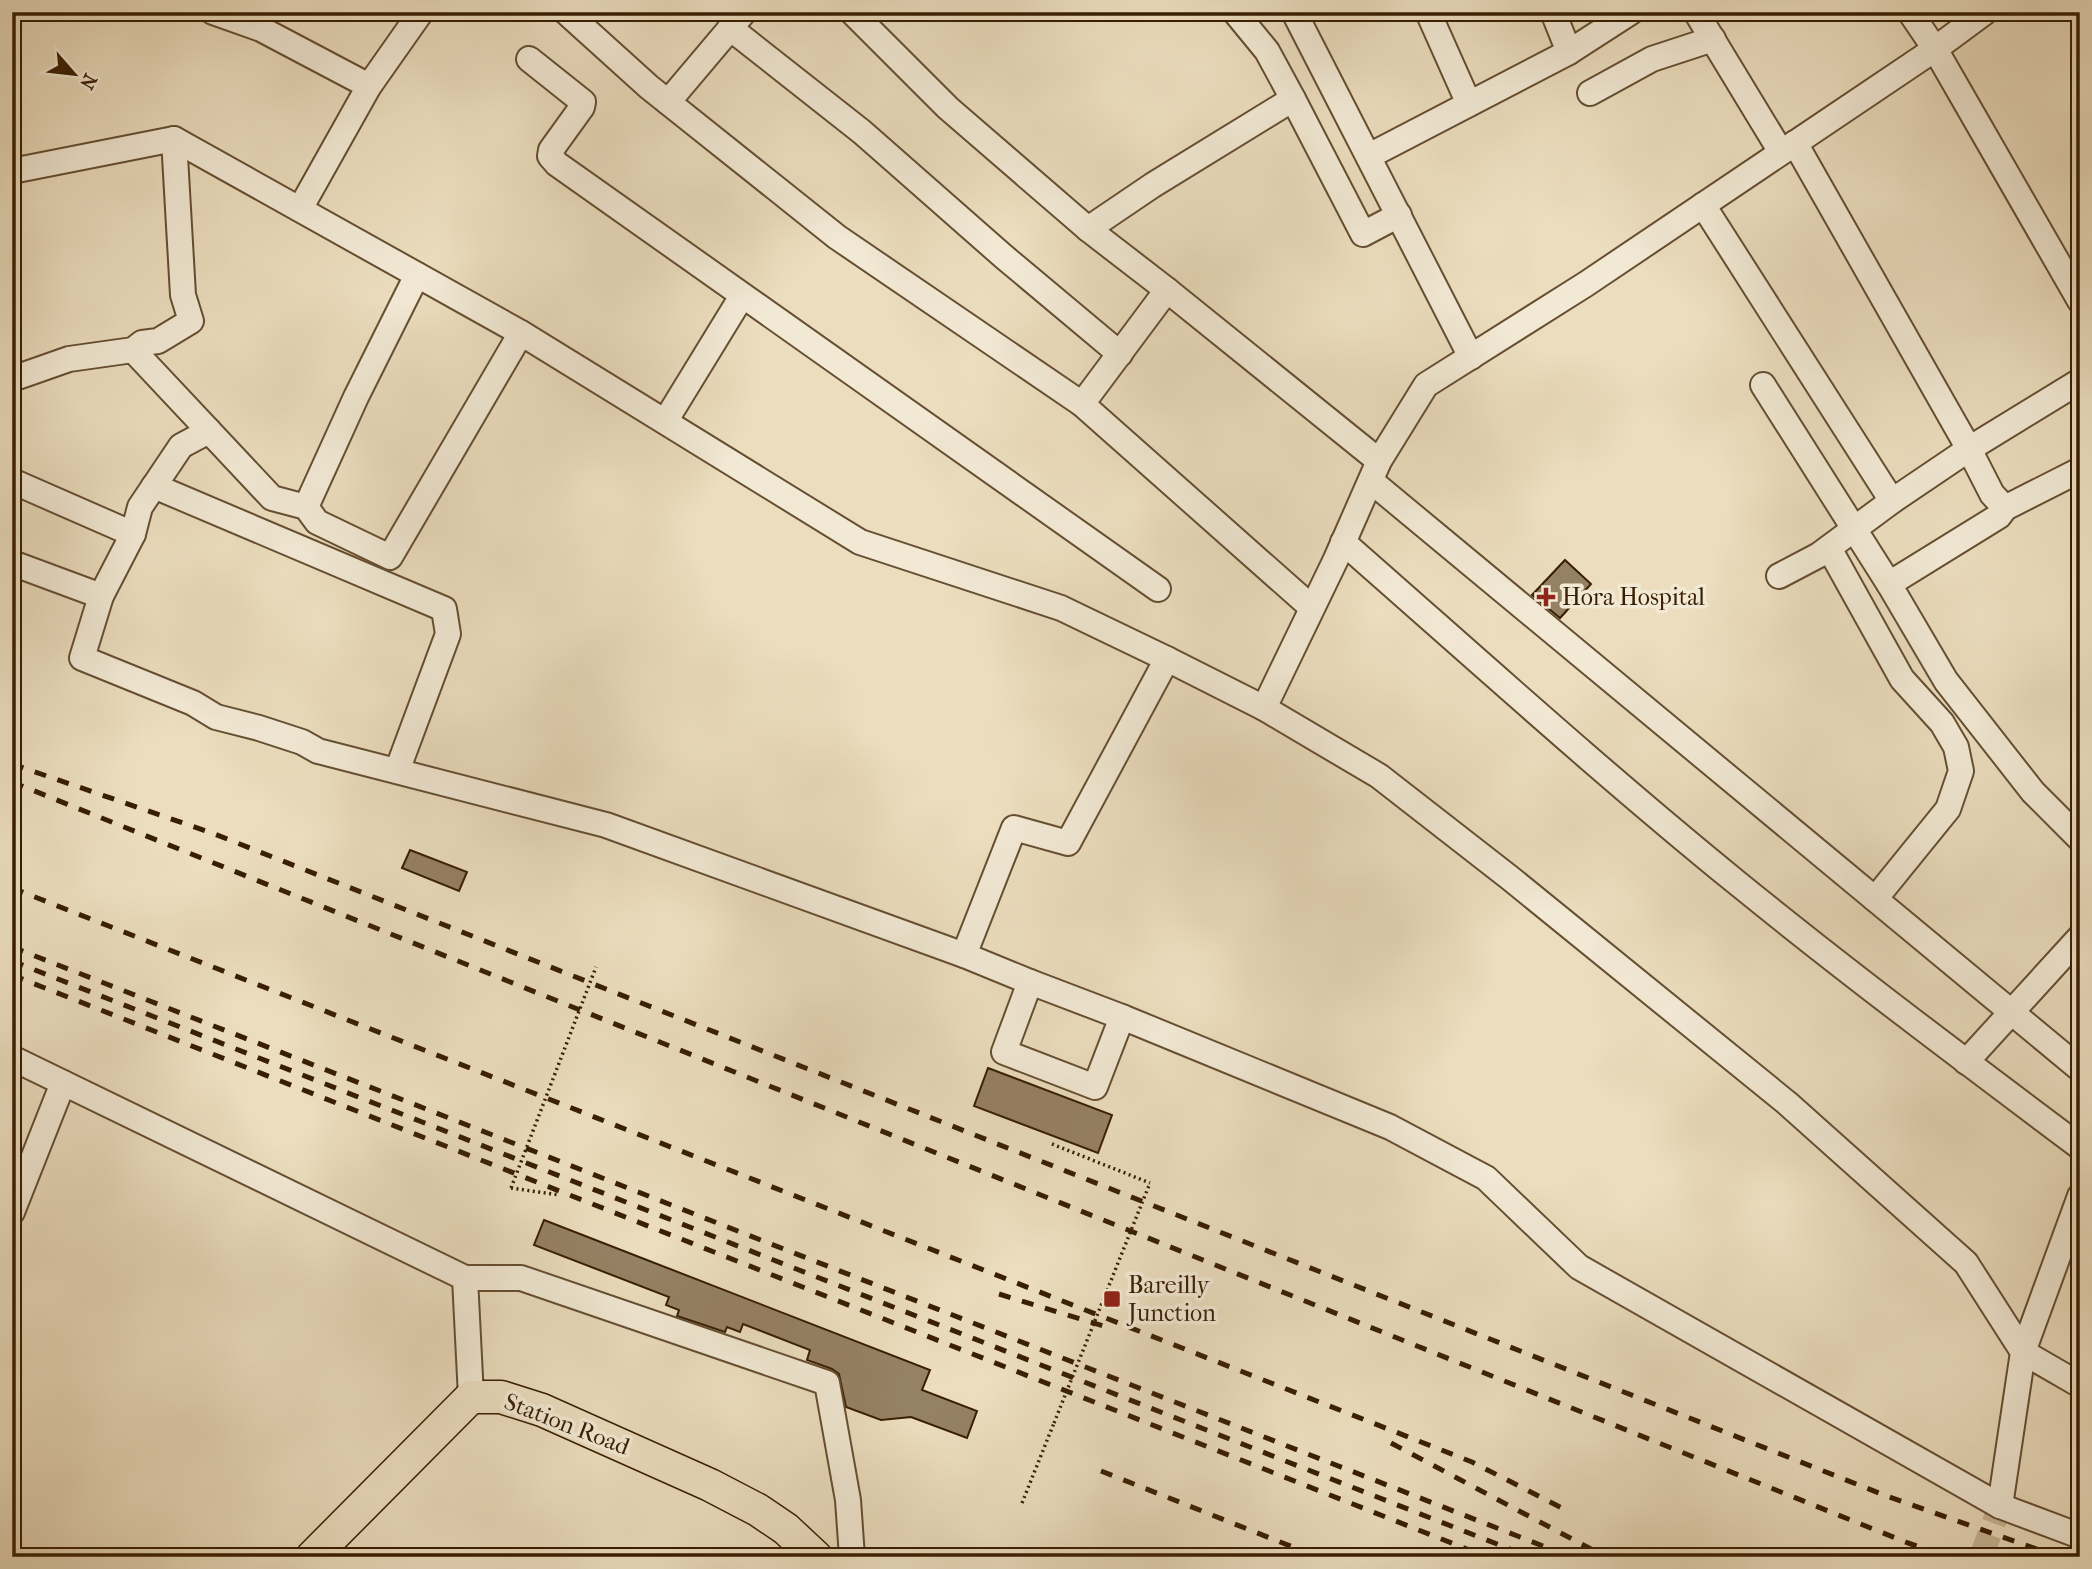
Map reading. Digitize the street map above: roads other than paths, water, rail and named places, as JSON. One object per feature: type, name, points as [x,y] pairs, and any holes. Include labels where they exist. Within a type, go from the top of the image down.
[{"type":"main road","name":"Station Road","points":[[312,1557],[471,1397],[493,1396],[519,1402],[632,1449],[727,1493],[786,1529],[811,1555]]},
{"type":"street","points":[[213,12],[260,21],[369,86]]},
{"type":"street","points":[[300,209],[369,86],[421,12]]},
{"type":"street","points":[[566,12],[668,102],[837,237],[1082,404],[1311,607]]},
{"type":"street","points":[[852,12],[948,108],[1088,229],[1167,290],[1875,899],[2080,1069]]},
{"type":"street","points":[[1235,12],[1267,51],[1363,234],[1399,215]]},
{"type":"street","points":[[1294,12],[1471,357]]},
{"type":"street","points":[[1429,12],[1469,104]]},
{"type":"street","points":[[1553,12],[1569,52]]},
{"type":"street","points":[[1369,156],[1569,52],[1631,12]]},
{"type":"street","points":[[1696,12],[1788,147],[1969,449],[1992,494],[2005,508]]},
{"type":"street","points":[[1910,12],[1935,49],[2080,301]]},
{"type":"street","points":[[1264,708],[1375,471],[1426,385],[1586,284],[1935,49],[1985,12]]},
{"type":"street","points":[[668,102],[737,20],[1003,256],[1120,354]]},
{"type":"street","points":[[1590,93],[1652,59],[1713,38]]},
{"type":"street","points":[[529,59],[583,102],[551,150],[552,160],[1158,589]]},
{"type":"street","points":[[1088,229],[1153,185],[1293,99]]},
{"type":"street","points":[[12,379],[69,359],[133,350],[142,343],[158,341],[191,321],[183,295],[174,139]]},
{"type":"street","points":[[12,171],[174,139],[521,333],[860,542],[1061,608],[1264,708],[1379,776],[1510,878],[1787,1103],[1966,1263],[2023,1352],[2080,1385]]},
{"type":"street","points":[[1703,205],[1892,501]]},
{"type":"street","points":[[306,507],[356,397],[417,275]]},
{"type":"street","points":[[1082,404],[1167,290]]},
{"type":"street","points":[[666,420],[742,296]]},
{"type":"street","points":[[383,583],[390,557],[521,333]]},
{"type":"street","points":[[133,350],[272,498],[306,507],[317,522],[390,557]]},
{"type":"street","points":[[1779,576],[1829,548],[1969,449],[2080,380]]},
{"type":"street","points":[[1763,386],[1889,584],[1946,681],[2033,792],[2080,839]]},
{"type":"street","points":[[209,431],[181,446],[140,507],[133,534],[102,596],[82,658],[193,703],[216,717],[302,742],[318,751],[606,825],[964,955],[1390,1127],[1486,1178],[1578,1268],[2000,1506],[2080,1536]]},
{"type":"street","points":[[1889,584],[1998,516],[2005,508],[2080,470]]},
{"type":"street","points":[[12,481],[133,534]]},
{"type":"street","points":[[154,486],[444,609],[448,634],[397,771]]},
{"type":"street","points":[[1343,542],[1735,881],[1966,1062],[2080,1147]]},
{"type":"street","points":[[1829,548],[1902,679],[1942,723],[1956,747],[1961,771],[1948,809],[1875,899]]},
{"type":"street","points":[[12,563],[102,596]]},
{"type":"street","points":[[964,955],[1014,828],[1068,843],[1167,659]]},
{"type":"street","points":[[1966,1062],[2080,937]]},
{"type":"street","points":[[1030,982],[1004,1052],[1095,1087],[1122,1017]]},
{"type":"street","points":[[12,1058],[465,1278],[521,1278],[827,1383],[848,1500],[852,1557]]},
{"type":"street","points":[[12,1212],[63,1083]]},
{"type":"street","points":[[2000,1506],[2023,1352],[2080,1196]]},
{"type":"street","points":[[465,1278],[471,1397]]},
{"type":"tunnel","points":[[1981,1557],[2000,1506]]},
{"type":"railway","points":[[12,764],[212,833],[1884,1495],[2059,1557]]},
{"type":"railway","points":[[12,782],[1908,1543],[1951,1557]]},
{"type":"railway","points":[[12,888],[1472,1462],[1562,1508]]},
{"type":"railway","points":[[12,947],[1571,1557]]},
{"type":"railway","points":[[12,961],[1530,1557]]},
{"type":"railway","points":[[12,975],[1487,1557]]},
{"type":"railway","points":[[999,1294],[1113,1329]]},
{"type":"railway","points":[[1391,1443],[1606,1557]]},
{"type":"railway","points":[[1101,1471],[1318,1557]]},
{"type":"place","name":"Hora Hospital","points":[[1546,597]]},
{"type":"place","name":"Bareilly Junction","points":[[1112,1299]]}]
